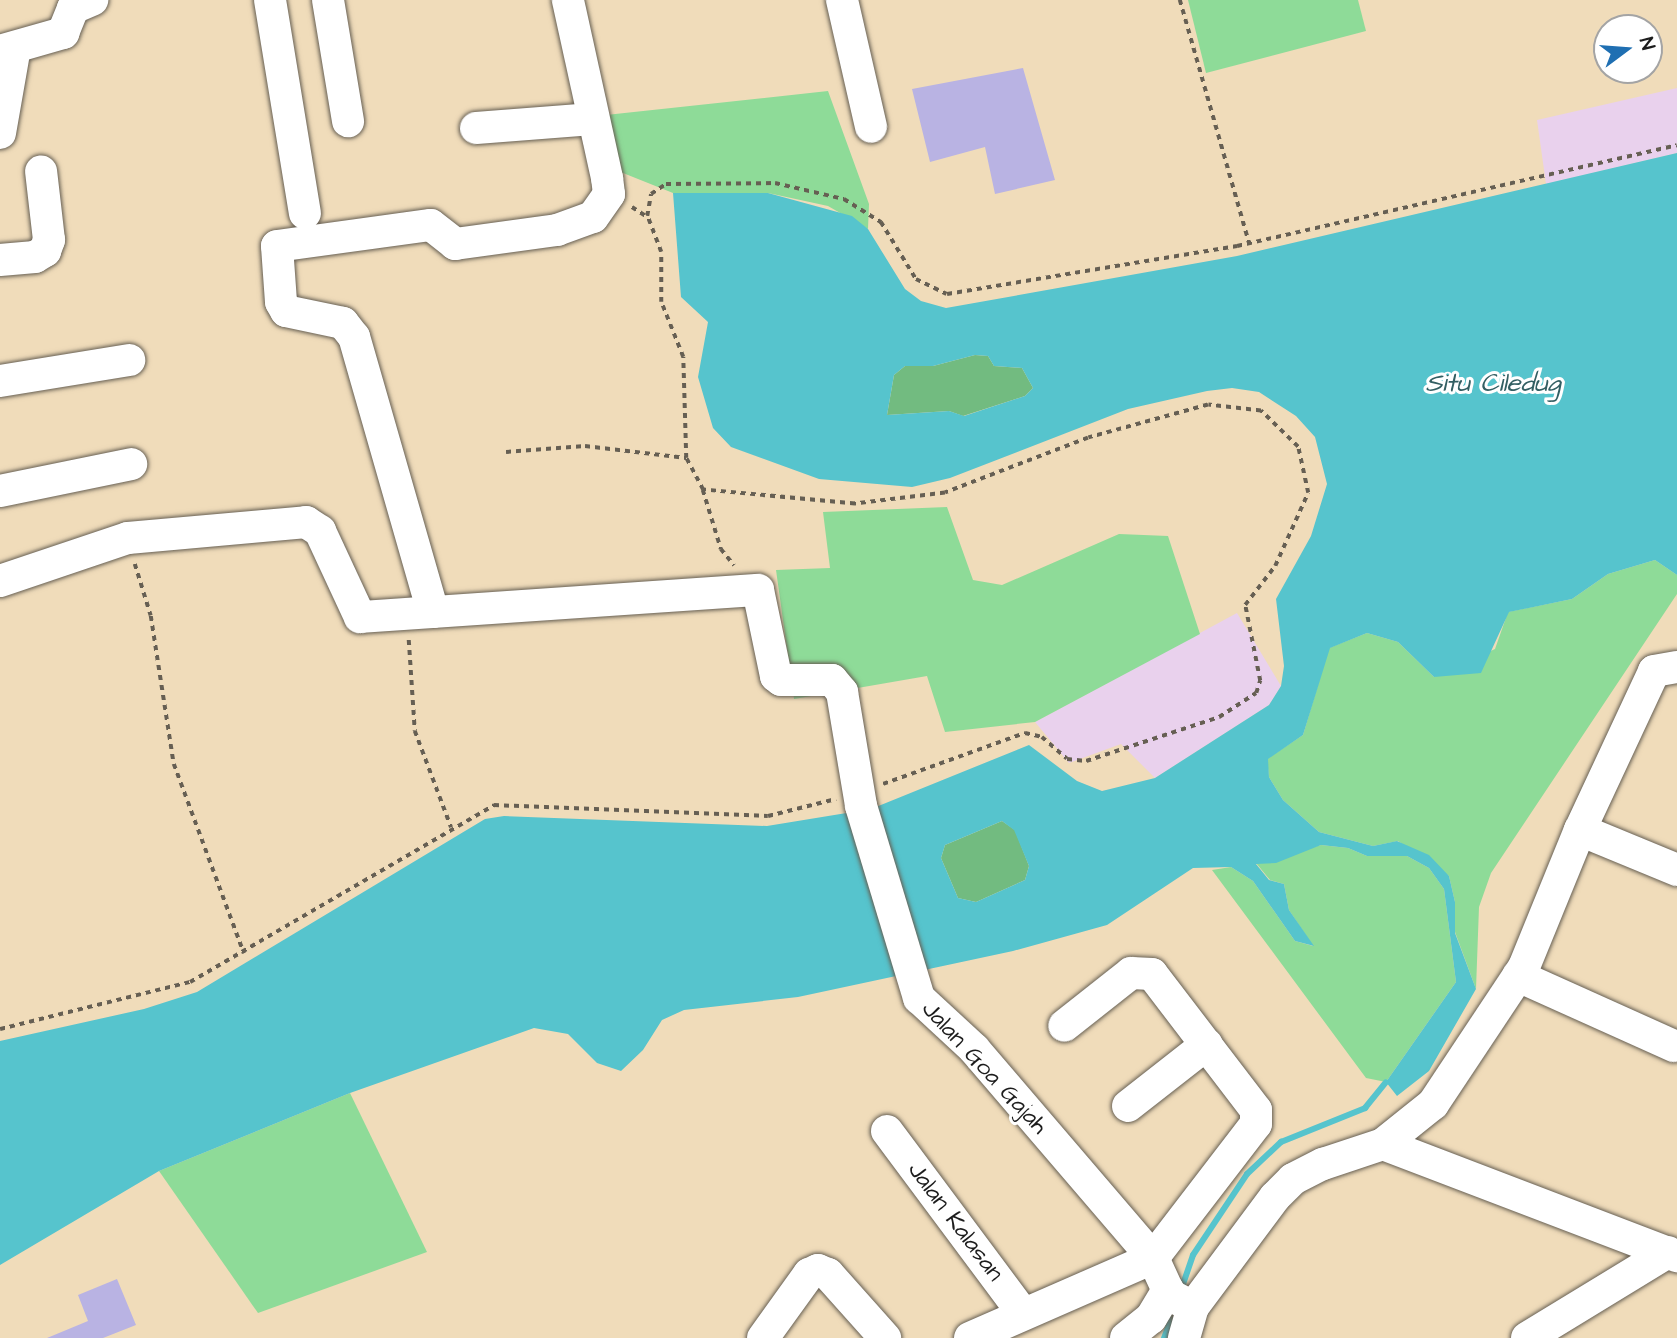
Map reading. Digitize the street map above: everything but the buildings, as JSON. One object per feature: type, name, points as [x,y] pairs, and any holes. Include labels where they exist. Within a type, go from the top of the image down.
[{"type":"street","points":[[0,133],[7,49],[63,33],[73,8],[93,0]]},
{"type":"street","points":[[270,0],[305,214]]},
{"type":"street","points":[[328,0],[348,121]]},
{"type":"street","points":[[420,612],[354,337],[343,323],[286,311],[281,302],[277,246],[431,225],[455,244],[557,230],[593,217],[609,194],[568,0]]},
{"type":"street","points":[[842,0],[871,127]]},
{"type":"street","points":[[476,128],[593,119]]},
{"type":"street","points":[[0,260],[34,257],[45,251],[49,240],[41,171]]},
{"type":"street","points":[[0,382],[129,360]]},
{"type":"street","points":[[0,491],[131,464]]},
{"type":"street","points":[[0,581],[128,538],[306,522],[320,531],[360,617],[745,589]]},
{"type":"street","name":"Jalan Goa Gajah","points":[[745,589],[762,594],[776,676],[781,680],[832,680],[842,692],[860,800],[914,986],[929,1010],[974,1049],[1153,1258],[1179,1299]]},
{"type":"street","points":[[1126,1338],[1179,1299],[1293,1179],[1323,1164],[1383,1144],[1433,1104],[1518,976],[1580,830],[1654,671],[1677,667]]},
{"type":"street","points":[[1580,830],[1677,870]]},
{"type":"street","points":[[970,1338],[1022,1312],[1153,1258],[1256,1124],[1256,1110],[1152,974],[1142,971],[1131,973],[1064,1026]]},
{"type":"street","points":[[1518,976],[1674,1046]]},
{"type":"street","points":[[1128,1106],[1207,1044]]},
{"type":"street","name":"Jalan Kalasan","points":[[887,1131],[1022,1312]]},
{"type":"street","points":[[1383,1144],[1673,1254]]},
{"type":"street","points":[[1527,1338],[1673,1254]]},
{"type":"street","points":[[763,1338],[808,1274],[818,1270],[828,1274],[885,1338]]},
{"type":"street","points":[[1179,1299],[1184,1338]]},
{"type":"path","points":[[1180,0],[1249,243]]},
{"type":"path","points":[[745,589],[721,549],[703,490],[686,458],[683,357],[660,302],[661,252],[647,216],[651,194],[666,184],[775,183],[844,199],[881,222],[916,279],[947,294],[1249,243],[1677,145]]},
{"type":"path","points":[[0,1029],[190,982],[244,953],[450,827],[494,804],[768,816],[860,800],[1025,733],[1042,737],[1067,759],[1086,761],[1219,717],[1256,693],[1260,681],[1245,605],[1275,566],[1308,494],[1298,447],[1261,411],[1208,405],[1088,438],[945,493],[855,504],[703,490]]},
{"type":"path","points":[[506,452],[585,446],[686,458]]},
{"type":"path","points":[[128,538],[151,616],[174,764],[244,953]]},
{"type":"path","points":[[420,612],[415,731],[450,827]]},
{"type":"shaded area","points":[[1677,88],[1677,153],[1546,184],[1537,120]]},
{"type":"shaded area","points":[[1237,613],[1281,686],[1269,705],[1155,778],[1121,744],[1069,763],[1035,722]]},
{"type":"green space","points":[[1188,0],[1358,0],[1366,31],[1206,73]]},
{"type":"green space","points":[[828,91],[869,204],[868,229],[828,206],[768,193],[673,193],[613,169],[606,115]]},
{"type":"green space","points":[[975,355],[988,356],[994,366],[1022,368],[1033,388],[1025,396],[963,416],[949,411],[887,415],[894,375],[905,366],[933,366]]},
{"type":"green space","points":[[947,507],[973,580],[1002,585],[1119,534],[1168,536],[1200,634],[1035,722],[945,732],[927,676],[794,699],[776,570],[830,568],[823,512]]},
{"type":"green space","points":[[1655,560],[1677,575],[1677,594],[1491,873],[1479,907],[1476,989],[1455,932],[1455,902],[1449,876],[1398,841],[1373,846],[1319,832],[1283,800],[1269,777],[1267,759],[1303,735],[1329,648],[1367,633],[1398,642],[1434,677],[1495,649],[1508,612],[1572,599],[1608,574]]},
{"type":"green space","points":[[1002,821],[1015,830],[1029,866],[1025,880],[976,902],[958,898],[941,858],[945,845]]},
{"type":"green space","points":[[1321,845],[1348,848],[1367,856],[1407,856],[1429,868],[1444,889],[1456,982],[1386,1082],[1366,1078],[1212,870],[1231,867],[1253,881],[1295,941],[1313,946],[1289,910],[1284,884],[1270,880],[1256,863]]},
{"type":"green space","points":[[350,1093],[427,1252],[258,1313],[159,1171]]},
{"type":"water","name":"Situ Ciledug","points":[[1677,153],[1677,575],[1655,560],[1608,574],[1572,599],[1509,612],[1481,673],[1434,677],[1398,642],[1367,633],[1330,648],[1303,735],[1268,759],[1269,777],[1283,800],[1319,832],[1373,846],[1397,841],[1429,855],[1449,876],[1455,902],[1455,933],[1476,989],[1429,1071],[1397,1096],[1386,1082],[1456,982],[1444,889],[1429,868],[1407,856],[1367,856],[1348,848],[1321,845],[1276,863],[1256,864],[1269,880],[1284,884],[1289,910],[1314,946],[1295,941],[1253,881],[1231,867],[1193,868],[1107,925],[1013,951],[798,997],[684,1010],[662,1020],[643,1050],[621,1071],[597,1063],[568,1034],[534,1028],[350,1093],[159,1171],[0,1265],[0,1041],[144,1009],[197,992],[485,819],[504,816],[767,826],[871,809],[1029,745],[1077,781],[1102,791],[1155,778],[1269,705],[1281,686],[1284,666],[1276,599],[1311,536],[1327,484],[1315,437],[1296,416],[1259,392],[1232,388],[1207,391],[1128,409],[950,478],[912,487],[819,479],[731,447],[713,428],[698,377],[708,322],[681,297],[673,193],[768,193],[852,216],[868,229],[905,289],[921,301],[946,308],[1237,256]],"holes":[[[975,355],[988,356],[994,366],[1022,368],[1033,388],[1025,396],[964,416],[949,411],[887,415],[894,375],[905,366],[933,366]],[[1002,821],[1014,830],[1029,866],[1025,880],[976,902],[958,898],[941,858],[945,845]]]},
{"type":"waterway","points":[[1181,1290],[1193,1255],[1247,1174],[1281,1142],[1365,1108],[1386,1082]]},
{"type":"waterway","points":[[1164,1338],[1176,1307]]}]
